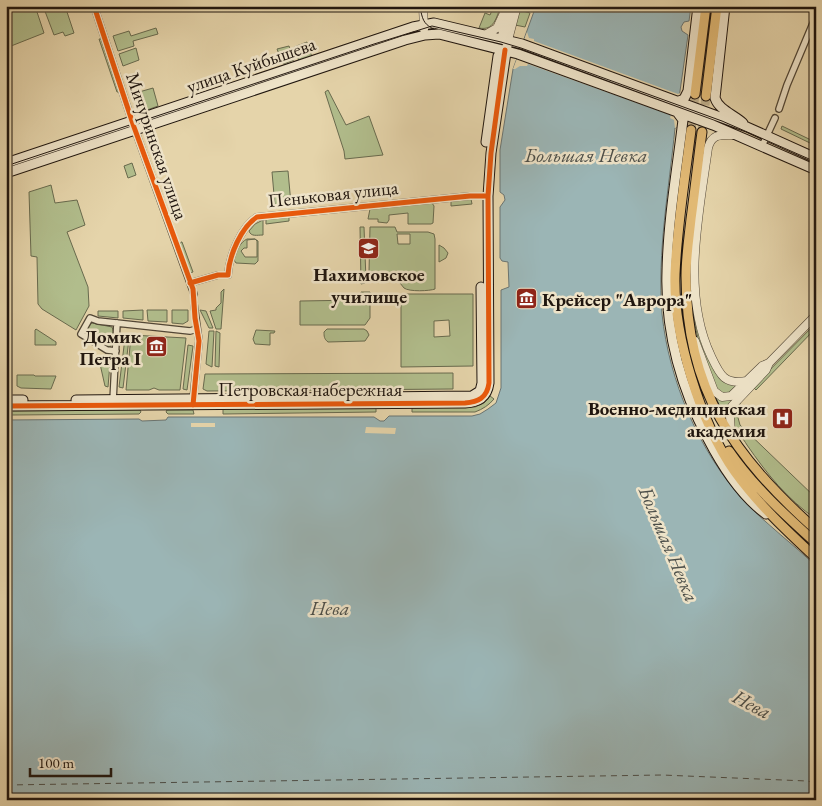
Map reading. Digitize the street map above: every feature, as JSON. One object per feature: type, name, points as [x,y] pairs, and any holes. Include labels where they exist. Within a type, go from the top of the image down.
[{"type":"main road","points":[[679,101],[684,99],[688,91],[698,6]]},
{"type":"main road","points":[[695,94],[706,6]]},
{"type":"main road","points":[[706,96],[717,6]]},
{"type":"main road","points":[[725,6],[715,98],[717,103],[747,127],[816,158]]},
{"type":"main road","name":"улица Куйбышева","points":[[6,173],[424,24],[438,24],[522,44],[747,127]]},
{"type":"main road","name":"улица Куйбышева","points":[[6,163],[134,126],[425,35],[439,34],[518,54],[740,136],[816,170]]},
{"type":"main road","points":[[485,196],[502,49],[505,40]]},
{"type":"main road","points":[[677,112],[683,120],[667,272],[670,320],[676,356],[692,403],[714,450],[730,475],[750,499],[816,558]]},
{"type":"main road","points":[[691,130],[675,275],[676,307],[685,359],[699,400],[720,446],[735,471],[777,522]]},
{"type":"main road","points":[[702,132],[686,274],[690,328],[695,357],[717,414],[732,437],[759,474],[816,530]]},
{"type":"main road","name":"Петровская набережная","points":[[6,400],[193,402],[469,396],[477,394],[485,389],[485,196]]},
{"type":"main road","name":"Петровская набережная","points":[[6,406],[113,402]]},
{"type":"main road","points":[[711,427],[740,467],[789,519],[816,544]]},
{"type":"street","name":"Мичуринская улица","points":[[94,6],[134,126],[194,294]]},
{"type":"street","points":[[423,6],[425,35]]},
{"type":"street","points":[[505,40],[517,6]]},
{"type":"street","points":[[505,40],[509,9]]},
{"type":"street","points":[[485,35],[497,28],[504,13],[509,9]]},
{"type":"street","points":[[779,109],[816,16]]},
{"type":"street","points":[[762,146],[775,118]]},
{"type":"street","points":[[740,136],[718,135],[709,144],[697,227],[694,276],[700,329],[718,372],[729,381],[747,381]]},
{"type":"street","name":"Пеньковая улица","points":[[190,282],[228,274],[232,254],[248,224],[258,217],[485,196]]},
{"type":"street","points":[[193,402],[199,341],[194,304]]},
{"type":"street","points":[[732,437],[730,416],[732,406],[766,370],[769,363],[816,315]]},
{"type":"street","points":[[116,351],[107,350],[81,334],[90,318],[98,321],[197,330]]},
{"type":"street","points":[[113,402],[117,323]]},
{"type":"street","points":[[690,328],[712,387],[717,395],[722,397],[731,396],[762,366],[769,363]]},
{"type":"green space","points":[[12,6],[35,6],[44,33],[6,48],[6,10]]},
{"type":"green space","points":[[43,6],[65,6],[74,33],[65,36],[63,32],[54,35]]},
{"type":"green space","points":[[494,6],[501,6],[494,23],[488,28],[479,28],[485,13],[490,15]]},
{"type":"green space","points":[[520,10],[530,13],[525,27],[515,25]]},
{"type":"green space","points":[[156,28],[158,34],[133,41],[134,46],[118,51],[113,36],[129,31],[131,36]]},
{"type":"green space","points":[[99,39],[101,39],[119,92],[117,92]]},
{"type":"green space","points":[[307,42],[312,57],[299,61],[294,47]]},
{"type":"green space","points":[[289,46],[294,60],[283,64],[277,49]]},
{"type":"green space","points":[[136,48],[139,60],[123,66],[119,54]]},
{"type":"green space","points":[[153,88],[158,106],[139,113],[132,94]]},
{"type":"green space","points":[[328,90],[346,125],[369,116],[383,155],[345,159],[325,92]]},
{"type":"green space","points":[[782,126],[811,140],[810,143],[781,129]]},
{"type":"green space","points":[[132,163],[136,175],[128,178],[124,166]]},
{"type":"green space","points":[[288,171],[291,204],[275,206],[272,172]]},
{"type":"green space","points":[[51,185],[55,203],[77,200],[85,225],[67,232],[88,287],[89,306],[76,330],[42,309],[38,304],[37,257],[31,256],[29,192]]},
{"type":"green space","points":[[471,199],[472,204],[451,206],[451,201]]},
{"type":"green space","points":[[432,203],[434,206],[433,223],[431,224],[408,224],[408,213],[389,215],[387,223],[378,222],[378,219],[368,219],[370,209]]},
{"type":"green space","points":[[289,217],[289,221],[266,224],[266,219]]},
{"type":"green space","points":[[263,220],[263,235],[251,234],[249,231],[255,224]]},
{"type":"green space","points":[[360,227],[364,227],[366,280],[365,283],[361,284]]},
{"type":"green space","points":[[370,227],[395,227],[397,232],[428,232],[434,234],[435,289],[410,290],[404,288],[396,278],[371,275],[369,272]],"holes":[[[397,234],[410,234],[410,244],[398,244]]]},
{"type":"green space","points":[[247,239],[255,239],[258,241],[258,261],[255,264],[236,263],[234,260],[235,254]],"holes":[[[255,239],[257,241],[257,257],[245,257],[241,251],[247,248],[247,240]]]},
{"type":"green space","points":[[181,242],[193,272],[190,273],[180,245]]},
{"type":"green space","points":[[439,245],[448,253],[446,258],[439,262]]},
{"type":"green space","points":[[224,289],[221,329],[216,329],[210,311],[216,310],[221,303],[221,292]]},
{"type":"green space","points":[[361,292],[370,292],[370,318],[365,325],[300,325],[300,301],[361,300]]},
{"type":"green space","points":[[401,294],[473,294],[473,366],[401,367]],"holes":[[[449,320],[450,336],[434,337],[434,321]]]},
{"type":"green space","points":[[692,306],[704,349],[717,374],[738,385],[729,394],[719,393],[710,372],[698,340]]},
{"type":"green space","points":[[143,310],[143,320],[123,318],[123,311]]},
{"type":"green space","points":[[147,310],[167,310],[167,322],[148,321]]},
{"type":"green space","points":[[172,310],[188,310],[188,321],[183,324],[172,323]]},
{"type":"green space","points":[[200,310],[206,311],[213,328],[209,328]]},
{"type":"green space","points":[[98,311],[118,311],[118,318],[98,316]]},
{"type":"green space","points":[[92,323],[112,327],[113,337],[110,347],[86,334],[89,325]]},
{"type":"green space","points":[[816,323],[816,328],[756,390],[753,387]]},
{"type":"green space","points":[[36,329],[56,342],[56,345],[35,345]]},
{"type":"green space","points":[[327,329],[364,329],[369,335],[365,341],[328,342],[324,335]]},
{"type":"green space","points":[[256,330],[275,331],[270,333],[270,345],[255,344],[253,339]]},
{"type":"green space","points":[[209,331],[214,331],[212,367],[206,364]]},
{"type":"green space","points":[[216,331],[220,333],[219,367],[215,366]]},
{"type":"green space","points":[[131,335],[186,338],[180,390],[159,390],[154,388],[149,390],[126,390]]},
{"type":"green space","points":[[125,338],[129,339],[123,388],[119,387]]},
{"type":"green space","points":[[188,345],[193,346],[187,390],[183,389]]},
{"type":"green space","points":[[110,363],[108,387],[105,386],[100,364]]},
{"type":"green space","points":[[453,373],[453,389],[207,391],[203,389],[205,374]]},
{"type":"green space","points":[[17,375],[56,376],[51,389],[21,388],[17,386]]},
{"type":"green space","points":[[737,395],[726,418],[725,418],[716,398]]},
{"type":"green space","points":[[490,396],[494,399],[486,407],[475,412],[412,412],[412,408],[475,407],[484,403]]},
{"type":"green space","points":[[741,400],[737,414],[740,425],[816,498],[816,519],[778,485],[737,431],[733,422],[733,416]]},
{"type":"green space","points":[[376,408],[376,412],[223,414],[223,409]]},
{"type":"green space","points":[[140,410],[139,414],[11,415],[11,411]]},
{"type":"green space","points":[[167,410],[193,410],[194,414],[168,414]]},
{"type":"water","name":"Нева","points":[[536,6],[691,6],[689,21],[684,22],[681,27],[682,31],[688,35],[677,112],[678,127],[675,128],[664,221],[661,267],[662,314],[671,365],[679,390],[700,438],[714,461],[745,502],[816,566],[816,800],[6,800],[6,420],[139,419],[142,421],[166,420],[168,417],[374,417],[384,421],[389,416],[472,416],[480,414],[496,403],[501,388],[501,290],[509,287],[508,262],[502,261],[500,258],[500,207],[505,200],[504,195],[500,192],[500,150],[513,69]]},
{"type":"pier","points":[[527,32],[529,38],[534,39],[534,41],[678,94],[680,93],[677,112],[678,127],[675,128],[674,120],[670,118],[671,115],[528,64],[527,66],[513,69]]},
{"type":"pier","points":[[191,423],[215,423],[215,427],[191,427]]},
{"type":"pier","points":[[366,427],[396,428],[395,434],[365,433]]},
{"type":"ferry route","points":[[6,785],[662,775],[807,781],[816,783]]},
{"type":"tunnel","points":[[691,130],[695,94]]},
{"type":"tunnel","points":[[702,132],[706,96]]},
{"type":"tram line","points":[[421,12],[428,26],[434,29]]},
{"type":"tram line","points":[[6,166],[432,26],[521,48],[722,121],[816,162]]},
{"type":"cycle path","points":[[94,6],[134,127],[193,289],[199,341],[193,405]]},
{"type":"cycle path","points":[[6,406],[465,403],[474,402],[484,396],[489,383],[488,196],[491,153],[505,50]]},
{"type":"cycle path","points":[[190,283],[218,275],[228,275],[233,251],[241,235],[257,217],[470,196],[488,196]]},
{"type":"place","name":"Нахимовское училище","points":[[369,248]]},
{"type":"place","name":"Крейсер \"Аврора\"","points":[[526,299]]},
{"type":"place","name":"Домик Петра I","points":[[157,347]]},
{"type":"place","name":"Военно-медицинская академия","points":[[782,419]]},
{"type":"water label","name":"Большая Невка","points":[[586,155]]},
{"type":"water label","name":"Большая Невка","points":[[669,544]]}]
